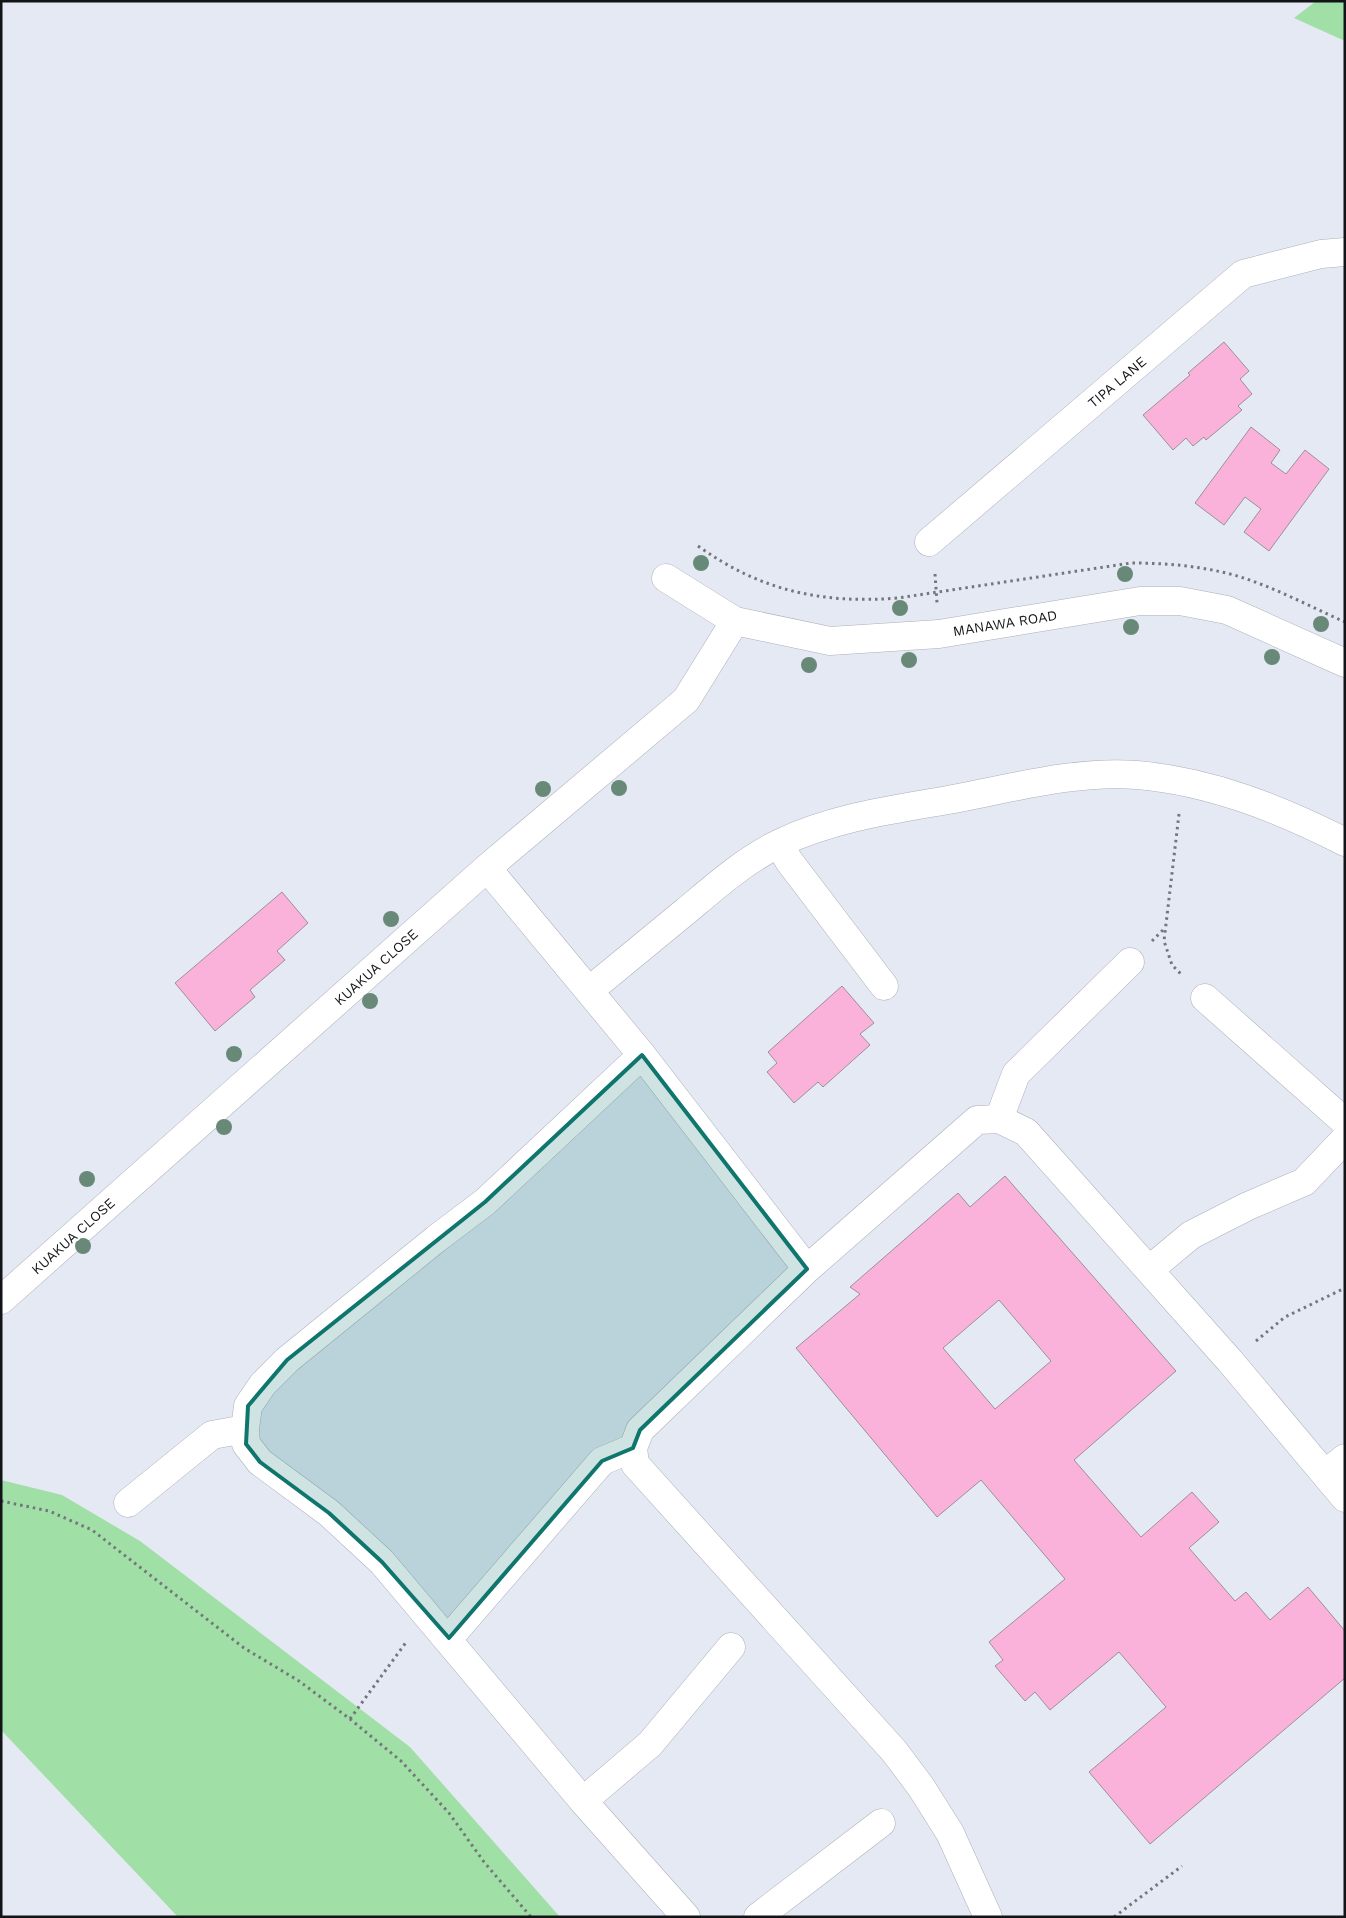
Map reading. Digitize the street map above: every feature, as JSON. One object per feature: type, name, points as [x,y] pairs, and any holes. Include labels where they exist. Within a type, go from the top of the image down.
[{"type":"street","name":"TIPA LANE","points":[[929,542],[1243,274],[1333,253]]},
{"type":"street","name":"MANAWA ROAD","points":[[666,578],[735,621],[830,641],[939,634],[1140,601],[1180,601],[1227,610],[1345,663]]},
{"type":"street","name":"KUAKUA CLOSE","points":[[1,1300],[487,868],[686,700],[735,621]]},
{"type":"street","points":[[590,990],[734,870],[779,844],[817,828],[857,816],[1077,777],[1136,775],[1257,802],[1301,820],[1345,842]]},
{"type":"street","points":[[779,844],[789,861],[884,986]]},
{"type":"street","points":[[487,868],[642,1055],[807,1269]]},
{"type":"street","points":[[999,1119],[1016,1074],[1130,962]]},
{"type":"street","points":[[1205,998],[1345,1122]]},
{"type":"street","points":[[642,1055],[485,1202],[436,1238],[286,1360],[262,1384],[248,1406],[245,1428],[246,1444],[260,1462],[329,1513],[382,1562],[449,1638],[583,1801],[686,1917]]},
{"type":"street","points":[[988,1917],[950,1833],[921,1787],[894,1751],[635,1464],[633,1448],[640,1430],[807,1269],[977,1120],[999,1119],[1026,1132],[1230,1362],[1335,1466],[1345,1498]]},
{"type":"street","points":[[1149,1270],[1191,1235],[1248,1206],[1304,1182],[1345,1139]]},
{"type":"street","points":[[128,1503],[212,1435],[245,1428]]},
{"type":"street","points":[[449,1638],[602,1461],[633,1448]]},
{"type":"street","points":[[583,1801],[650,1744],[730,1647]]},
{"type":"street","points":[[758,1917],[881,1823]]},
{"type":"path","points":[[929,542],[935,564],[939,634]]},
{"type":"path","points":[[698,546],[743,574],[776,588],[806,595],[864,601],[936,593],[1131,563],[1165,563],[1207,569],[1236,576],[1264,586],[1345,622]]},
{"type":"path","points":[[1182,784],[1164,941],[1172,965],[1205,998]]},
{"type":"path","points":[[1230,1362],[1285,1317],[1345,1288]]},
{"type":"path","points":[[1,1501],[49,1511],[92,1530],[244,1648],[299,1681],[350,1719],[401,1760],[449,1813],[484,1862],[531,1917]]},
{"type":"path","points":[[350,1719],[427,1614]]},
{"type":"path","points":[[1114,1917],[1182,1866]]},
{"type":"highlighted area","points":[[642,1055],[807,1269],[640,1430],[633,1448],[602,1461],[449,1638],[382,1562],[329,1513],[260,1462],[246,1444],[245,1429],[248,1406],[287,1360],[485,1202]]},
{"type":"green space","points":[[1316,1],[1345,1],[1345,41],[1294,18]]},
{"type":"green space","points":[[1,1480],[62,1495],[140,1541],[410,1747],[560,1917],[178,1917],[1,1730]]},
{"type":"building","points":[[1224,342],[1249,371],[1240,379],[1252,394],[1238,406],[1242,410],[1206,440],[1204,437],[1193,446],[1186,438],[1173,450],[1143,415],[1190,375],[1188,373]]},
{"type":"building","points":[[1251,427],[1280,450],[1271,463],[1286,474],[1305,450],[1329,469],[1269,551],[1244,532],[1261,509],[1245,497],[1224,525],[1195,503]]},
{"type":"building","points":[[282,892],[308,923],[277,951],[285,960],[250,990],[255,997],[215,1031],[175,983]]},
{"type":"building","points":[[842,986],[874,1023],[860,1034],[870,1045],[823,1087],[818,1082],[794,1103],[767,1072],[777,1063],[768,1052]]},
{"type":"building","points":[[1005,1176],[1176,1371],[1074,1460],[1141,1537],[1192,1492],[1219,1522],[1189,1548],[1235,1601],[1246,1592],[1270,1620],[1308,1587],[1345,1631],[1345,1678],[1150,1844],[1089,1772],[1166,1707],[1119,1652],[1050,1710],[1035,1692],[1025,1701],[995,1666],[1003,1660],[989,1642],[1065,1579],[981,1480],[937,1517],[796,1348],[860,1294],[850,1287],[958,1193],[970,1207]],"holes":[[[999,1300],[1051,1361],[995,1409],[943,1348]]]}]
